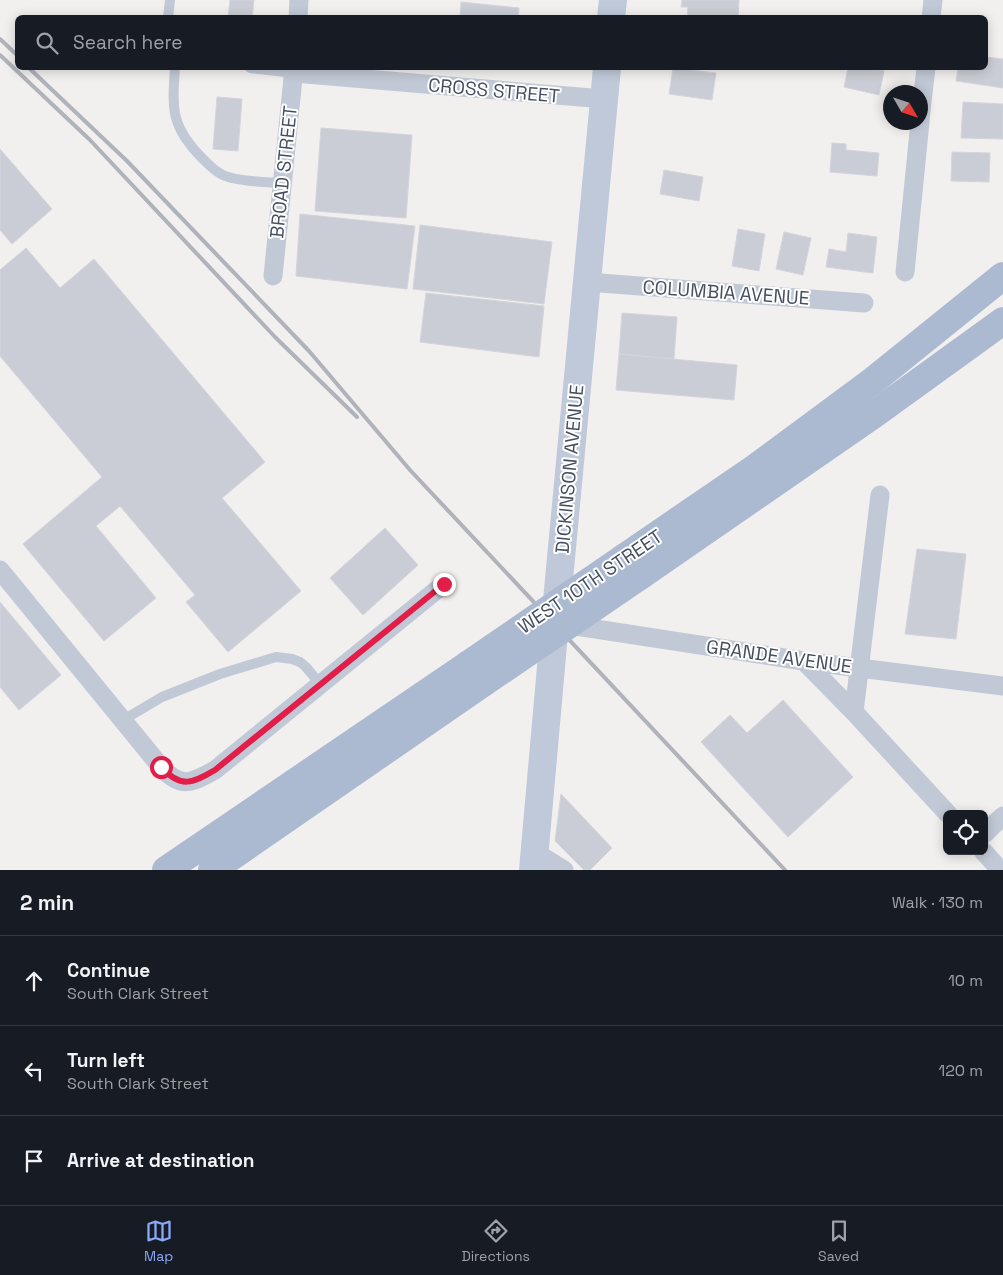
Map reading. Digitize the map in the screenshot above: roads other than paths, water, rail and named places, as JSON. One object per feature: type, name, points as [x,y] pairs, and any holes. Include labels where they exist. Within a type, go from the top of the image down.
[{"type":"main road","points":[[612,15],[613,0]]},
{"type":"main road","name":"DICKINSON AVENUE","points":[[534,861],[607,70]]},
{"type":"main road","name":"WEST 10TH STREET","points":[[632,567],[755,468],[866,386],[1003,276]]},
{"type":"main road","name":"WEST 10TH STREET","points":[[166,870],[476,673],[632,567],[865,421],[1003,321]]},
{"type":"main road","name":"WEST 10TH STREET","points":[[212,870],[476,673]]},
{"type":"street","points":[[298,15],[299,0]]},
{"type":"street","points":[[931,15],[933,0]]},
{"type":"street","name":"BROAD STREET","points":[[273,276],[294,70]]},
{"type":"street","name":"CROSS STREET","points":[[294,70],[604,100]]},
{"type":"street","points":[[924,85],[926,70]]},
{"type":"street","points":[[905,272],[919,130]]},
{"type":"street","name":"COLUMBIA AVENUE","points":[[587,282],[864,303]]},
{"type":"street","points":[[854,712],[861,668],[880,495]]},
{"type":"street","points":[[0,570],[170,777],[186,783],[200,779],[215,770],[444,584]]},
{"type":"street","name":"GRANDE AVENUE","points":[[555,622],[804,661],[1003,686]]},
{"type":"street","points":[[804,661],[944,810]]},
{"type":"street","points":[[988,830],[1003,816]]},
{"type":"street","points":[[987,855],[1000,870]]},
{"type":"street","points":[[534,861],[564,870]]},
{"type":"lane","points":[[168,15],[170,0]]},
{"type":"lane","points":[[176,70],[173,100],[175,118],[187,142],[213,169],[222,175],[282,184]]},
{"type":"lane","points":[[123,720],[162,697],[220,674],[276,657],[300,662],[320,684]]},
{"type":"railway","points":[[0,39],[15,53]]},
{"type":"railway","points":[[0,55],[15,69]]},
{"type":"railway","points":[[16,70],[90,140],[276,338],[357,417]]},
{"type":"railway","points":[[31,70],[127,161],[309,351],[410,470],[785,870]]}]
